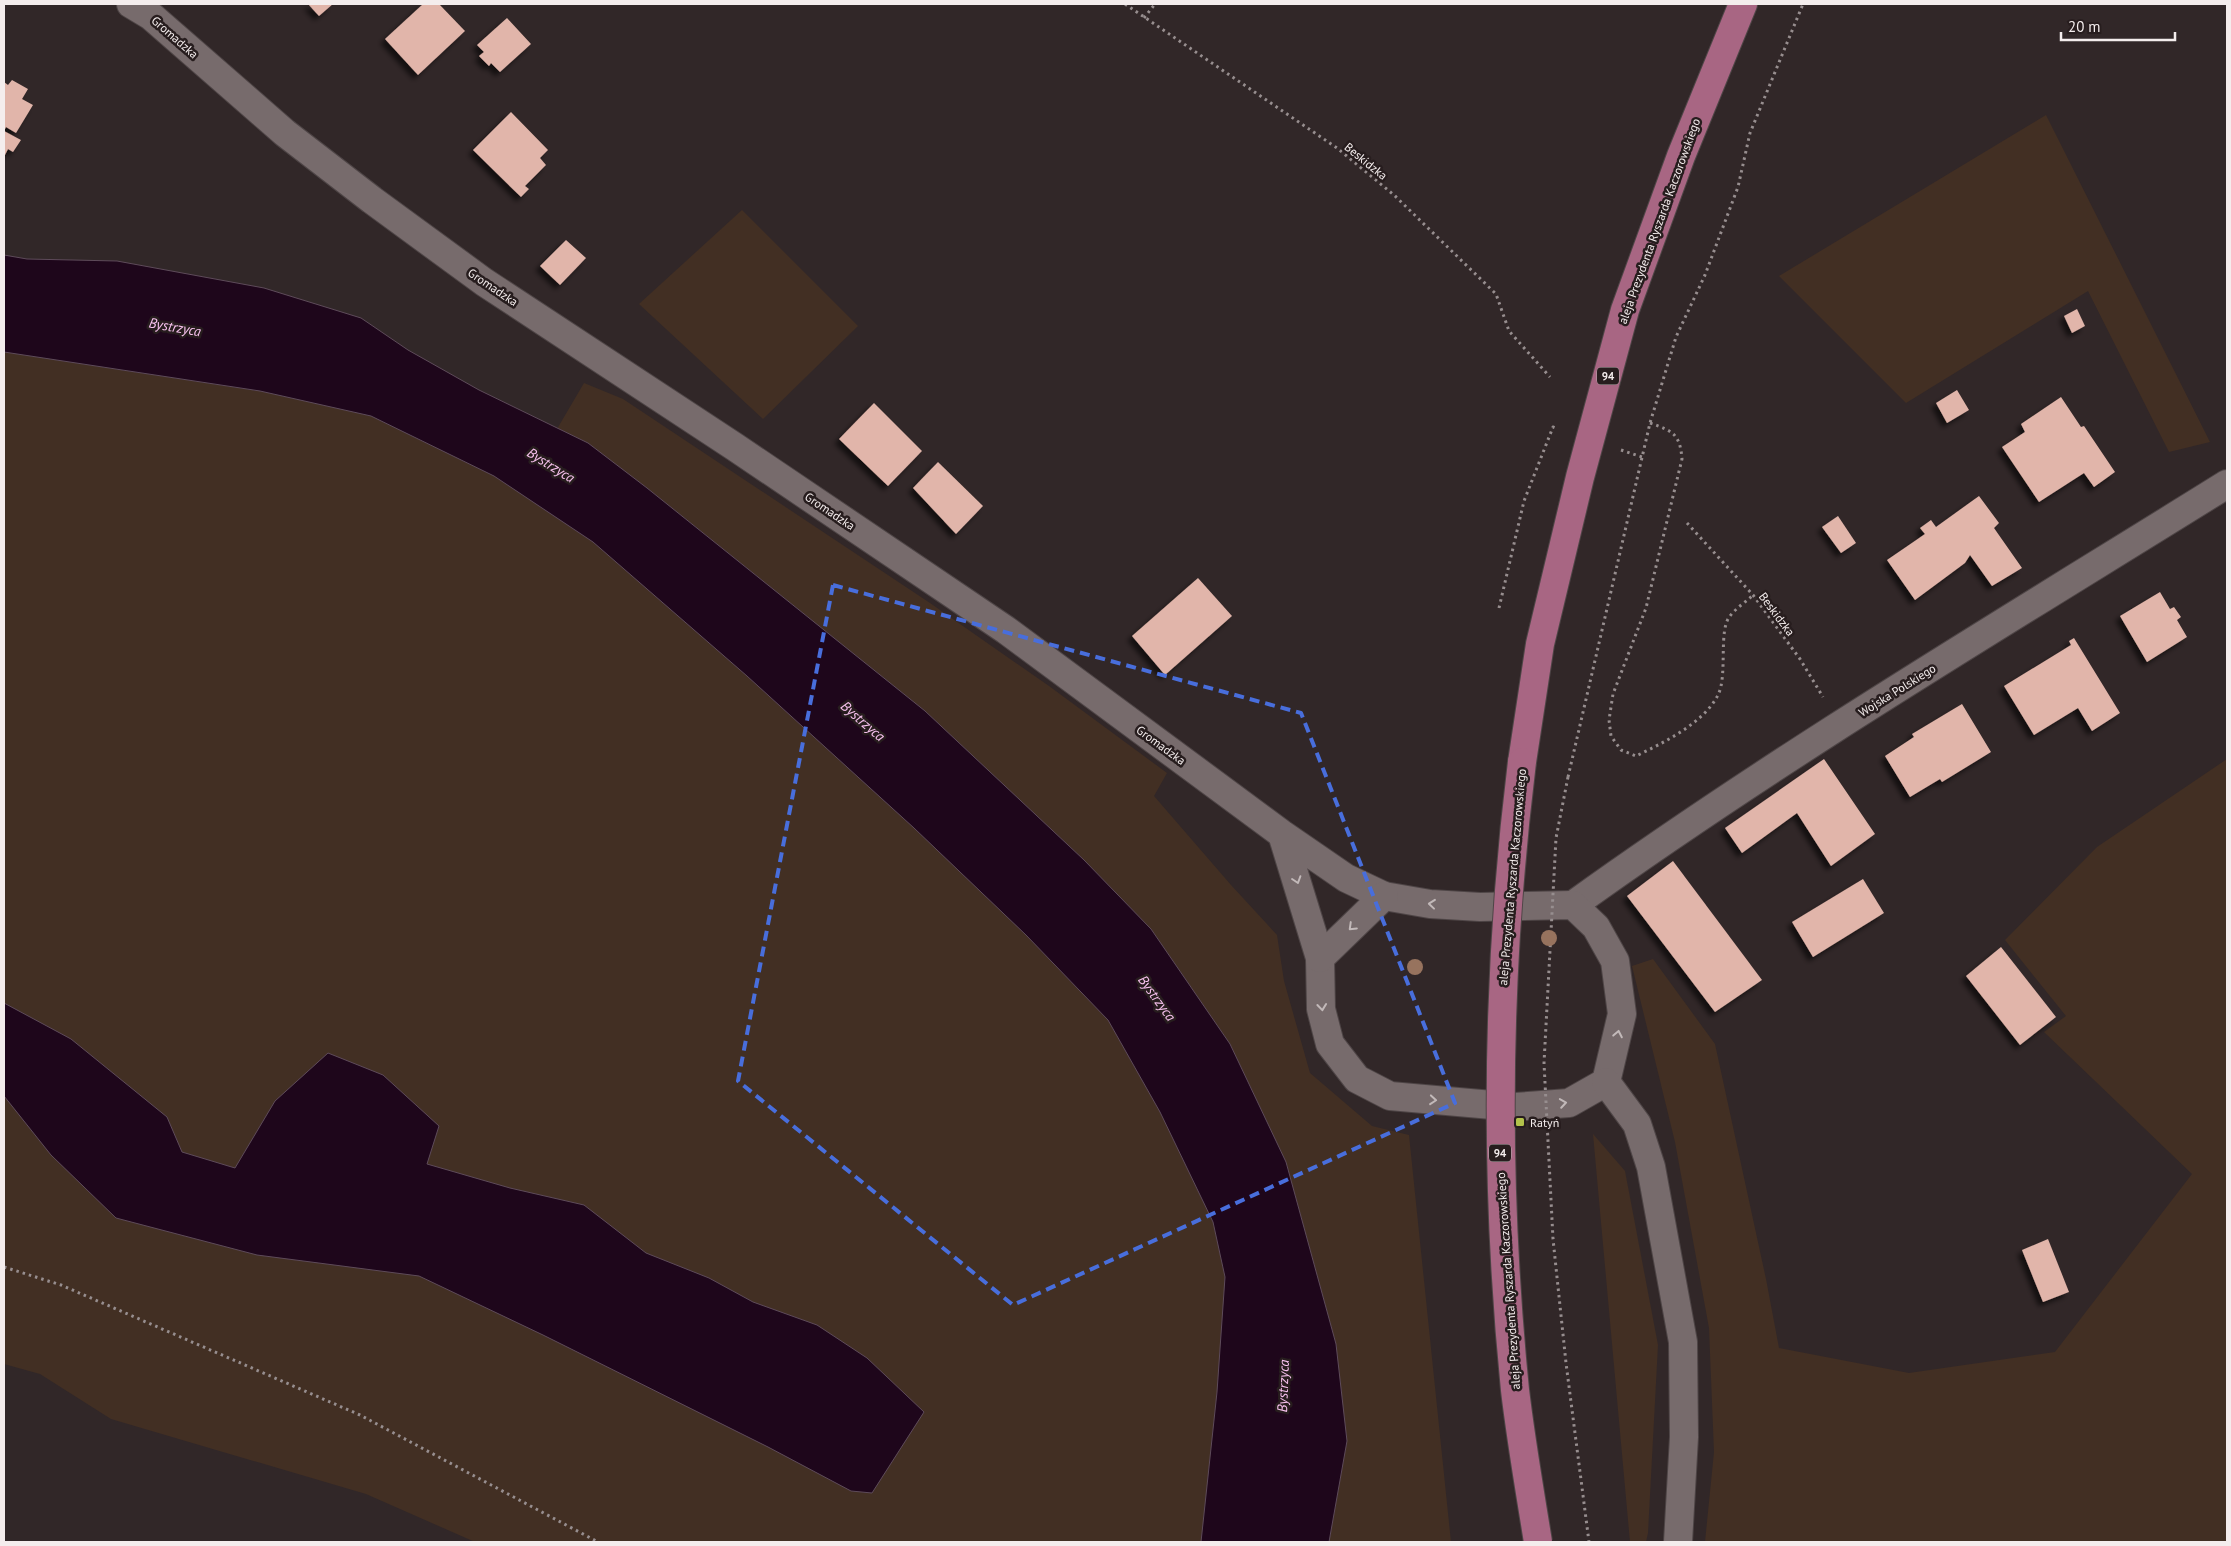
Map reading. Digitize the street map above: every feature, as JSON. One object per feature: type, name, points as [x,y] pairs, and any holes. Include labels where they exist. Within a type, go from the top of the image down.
[{"type":"main road","name":"aleja Prezydenta Ryszarda Kaczorowskiego","points":[[1538,1542],[1516,1392],[1506,1278],[1500,1162],[1500,1021],[1513,835],[1522,762],[1540,644],[1580,478],[1625,310],[1681,156],[1743,4]]},
{"type":"street","name":"Gromadzka","points":[[131,4],[151,16],[285,133],[452,259],[1006,630],[1282,834],[1346,878],[1384,896],[1430,904],[1480,907],[1572,905]]},
{"type":"street","name":"Wojska Polskiego","points":[[1572,905],[1663,840],[1840,726],[2227,484]]},
{"type":"street","points":[[1282,834],[1320,958],[1321,1009],[1330,1044],[1357,1079],[1390,1096],[1515,1107],[1569,1104],[1606,1082],[1622,1014],[1615,961],[1596,927],[1572,905]]},
{"type":"street","points":[[1320,958],[1384,896]]},
{"type":"street","points":[[1606,1082],[1637,1124],[1651,1167],[1682,1342],[1684,1437],[1678,1542]]},
{"type":"path","name":"Beskidzka","points":[[1125,4],[1337,148],[1394,195],[1496,294],[1509,331],[1550,377]]},
{"type":"path","points":[[1144,18],[1155,4]]},
{"type":"path","points":[[1588,1542],[1553,1239],[1544,1063],[1556,838],[1568,777],[1650,422],[1676,337],[1705,275],[1738,186],[1750,133],[1803,4]]},
{"type":"path","points":[[1650,422],[1668,429],[1681,443],[1682,459],[1646,608],[1613,694],[1609,720],[1611,736],[1621,750],[1636,756],[1686,728],[1705,712],[1719,694],[1724,671],[1724,641],[1729,617],[1753,596]]},
{"type":"path","points":[[1499,608],[1524,501],[1553,427]]},
{"type":"path","name":"Beskidzka","points":[[1687,522],[1753,596],[1800,659],[1840,726]]},
{"type":"path","points":[[4,1266],[61,1285],[360,1415],[598,1542]]},
{"type":"highlighted area","points":[[833,585],[1301,713],[1455,1103],[1013,1305],[738,1081]]},
{"type":"shaded area","points":[[2046,115],[2210,442],[2169,452],[2088,291],[1906,403],[1779,276]]},
{"type":"shaded area","points":[[742,210],[858,326],[763,419],[639,304]]},
{"type":"shaded area","points":[[4,352],[260,391],[371,416],[494,476],[593,542],[747,676],[914,828],[1026,935],[1108,1020],[1160,1112],[1213,1222],[1225,1277],[1217,1392],[1201,1542],[475,1542],[366,1494],[111,1419],[40,1374],[4,1364]]},
{"type":"shaded area","points":[[584,383],[623,399],[930,603],[1049,686],[1167,773],[1154,796],[1277,935],[1284,981],[1310,1073],[1372,1126],[1409,1135],[1451,1542],[1329,1542],[1347,1441],[1336,1344],[1286,1162],[1230,1044],[1151,929],[1084,860],[925,711],[647,488],[557,429]]},
{"type":"shaded area","points":[[2227,759],[2227,1542],[1705,1542],[1714,1452],[1709,1328],[1675,1142],[1632,966],[1653,959],[1715,1044],[1779,1348],[1909,1373],[2055,1352],[2192,1174],[2044,1032],[2066,1016],[2005,940],[2097,847]]},
{"type":"shaded area","points":[[1593,1134],[1625,1171],[1658,1345],[1646,1542],[1630,1542]]},
{"type":"water","name":"Bystrzyca","points":[[4,255],[27,259],[117,261],[264,288],[361,318],[408,350],[479,390],[588,443],[647,488],[925,711],[1084,860],[1151,929],[1230,1044],[1286,1162],[1336,1344],[1347,1441],[1329,1542],[1201,1542],[1217,1392],[1225,1277],[1213,1222],[1160,1112],[1108,1020],[1026,935],[914,828],[747,676],[593,542],[494,476],[371,416],[260,391],[4,352]]},
{"type":"water","points":[[4,1003],[71,1039],[167,1117],[182,1152],[235,1168],[275,1101],[328,1053],[383,1075],[439,1126],[427,1164],[510,1188],[584,1205],[646,1253],[709,1278],[753,1302],[817,1325],[867,1358],[924,1412],[872,1493],[851,1491],[768,1447],[543,1335],[419,1276],[257,1255],[116,1218],[51,1155],[4,1096]]},
{"type":"building","points":[[308,4],[333,4],[319,16]]},
{"type":"building","points":[[423,4],[439,4],[465,31],[418,75],[385,39]]},
{"type":"building","points":[[507,18],[531,44],[500,72],[491,63],[489,66],[479,56],[484,52],[477,45]]},
{"type":"building","points":[[12,80],[28,89],[22,99],[33,105],[16,133],[6,127],[4,131],[4,82],[8,85]]},
{"type":"building","points":[[511,112],[548,150],[540,158],[546,165],[525,186],[529,189],[521,197],[473,150]]},
{"type":"building","points":[[4,131],[21,140],[13,152],[8,149],[4,157]]},
{"type":"building","points":[[566,240],[586,258],[560,285],[540,266]]},
{"type":"building","points":[[2077,309],[2085,326],[2072,333],[2064,316]]},
{"type":"building","points":[[1957,390],[1969,410],[1947,423],[1936,403]]},
{"type":"building","points":[[2061,397],[2081,427],[2084,426],[2115,472],[2094,487],[2084,473],[2039,502],[2002,447],[2025,432],[2021,424]]},
{"type":"building","points":[[874,403],[922,451],[888,486],[839,439]]},
{"type":"building","points":[[938,462],[983,506],[956,534],[913,488]]},
{"type":"building","points":[[1979,496],[1999,523],[1994,528],[2022,568],[1992,586],[1970,555],[1965,563],[1915,600],[1887,560],[1925,534],[1920,528],[1931,520],[1936,527]]},
{"type":"building","points":[[1838,516],[1856,543],[1841,553],[1822,527]]},
{"type":"building","points":[[1198,578],[1232,616],[1165,675],[1132,636]]},
{"type":"building","points":[[2160,592],[2170,609],[2174,607],[2181,617],[2177,620],[2187,637],[2147,662],[2120,616]]},
{"type":"building","points":[[2074,638],[2120,713],[2092,731],[2078,708],[2034,735],[2004,686],[2071,645],[2069,641]]},
{"type":"building","points":[[1962,704],[1991,752],[1942,782],[1940,779],[1910,797],[1885,756],[1914,737],[1912,734]]},
{"type":"building","points":[[1824,759],[1875,834],[1831,866],[1797,813],[1742,853],[1725,828]]},
{"type":"building","points":[[1673,861],[1762,980],[1715,1012],[1627,896]]},
{"type":"building","points":[[1863,879],[1884,913],[1813,957],[1792,922]]},
{"type":"building","points":[[2001,947],[2056,1017],[2020,1045],[1966,976]]},
{"type":"building","points":[[2048,1239],[2069,1292],[2043,1302],[2022,1250]]},
{"type":"place","name":"Ratyń","points":[[1520,1122]]}]
